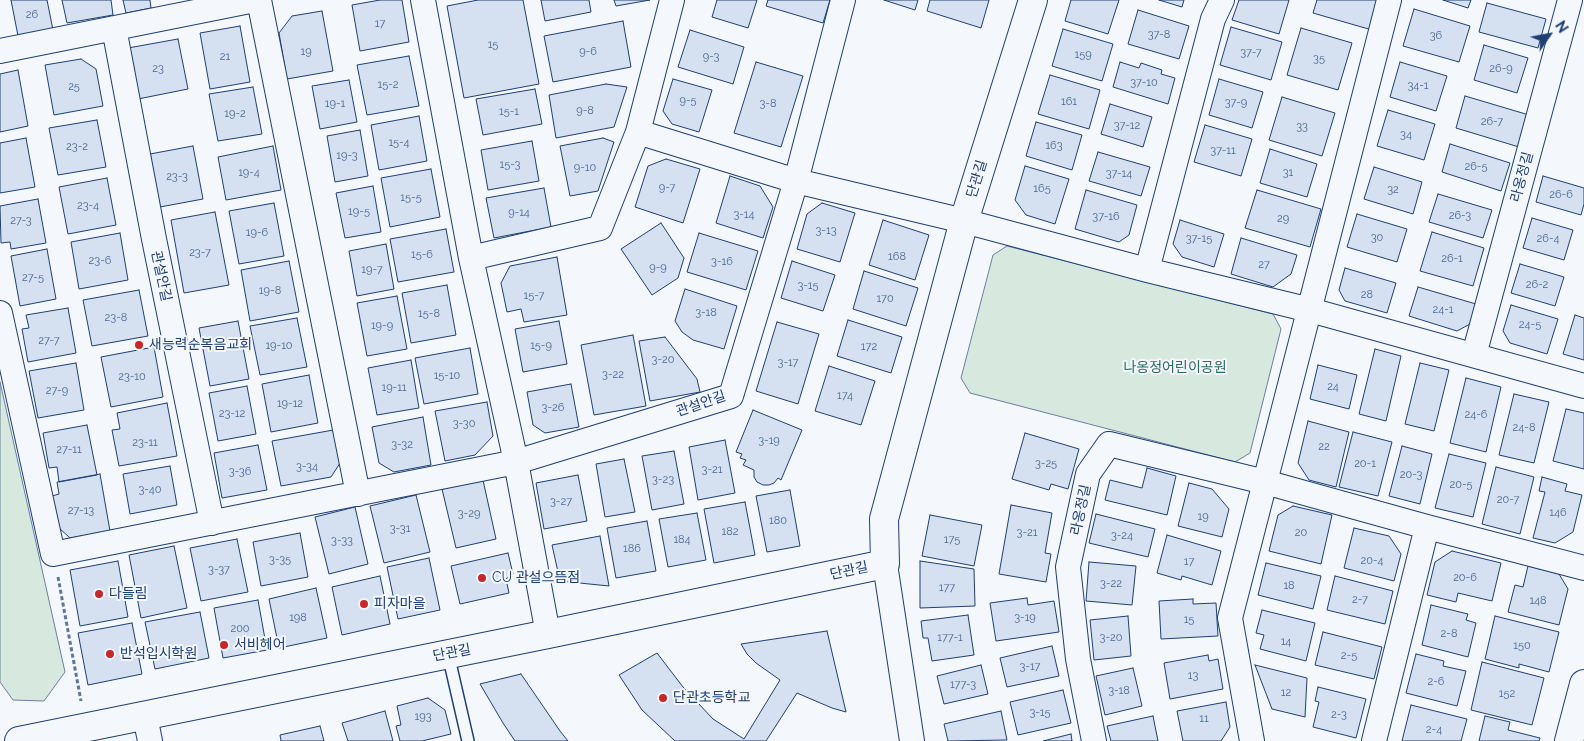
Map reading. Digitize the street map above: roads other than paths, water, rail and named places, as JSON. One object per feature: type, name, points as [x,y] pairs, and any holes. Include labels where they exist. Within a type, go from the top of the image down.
[{"type":"street","points":[[0,51],[257,0],[358,494]]},
{"type":"street","points":[[422,0],[472,258],[516,462],[548,634]]},
{"type":"street","points":[[472,258],[600,228],[638,132],[672,0]]},
{"type":"street","name":"관설안길","points":[[0,313],[53,554],[516,462],[731,396],[796,181],[843,0]]},
{"type":"street","name":"단관길","points":[[912,741],[885,564],[884,519],[964,221],[1033,0]]},
{"type":"street","points":[[1147,270],[1213,20],[1222,0]]},
{"type":"street","points":[[1252,741],[1230,618],[1390,0]]},
{"type":"street","name":"라옹정길","points":[[1474,355],[1570,0]]},
{"type":"street","name":"관설안길","points":[[114,28],[154,239],[212,522]]},
{"type":"street","points":[[638,132],[796,181],[964,221],[1147,270],[1310,310],[1584,386]]},
{"type":"street","name":"라옹정길","points":[[1094,741],[1078,659],[1068,567],[1088,474],[1108,444],[1265,482],[1584,568]]},
{"type":"street","points":[[1374,741],[1427,527]]},
{"type":"street","name":"단관길","points":[[19,741],[86,728],[147,728],[448,654],[885,564]]},
{"type":"street","points":[[1569,741],[1584,684]]},
{"type":"lane","points":[[448,654],[468,741]]},
{"type":"place","name":"새능력순복음교회","points":[[139,345]]},
{"type":"place","name":"CU 관설으뜸점","points":[[482,578]]},
{"type":"place","name":"다들림","points":[[99,594]]},
{"type":"place","name":"피자마을","points":[[364,604]]},
{"type":"place","name":"서비헤어","points":[[224,645]]},
{"type":"place","name":"반석입시학원","points":[[110,654]]},
{"type":"place","name":"단관초등학교","points":[[663,698]]},
{"type":"park label","name":"나옹정어린이공원","points":[[1175,368]]}]
